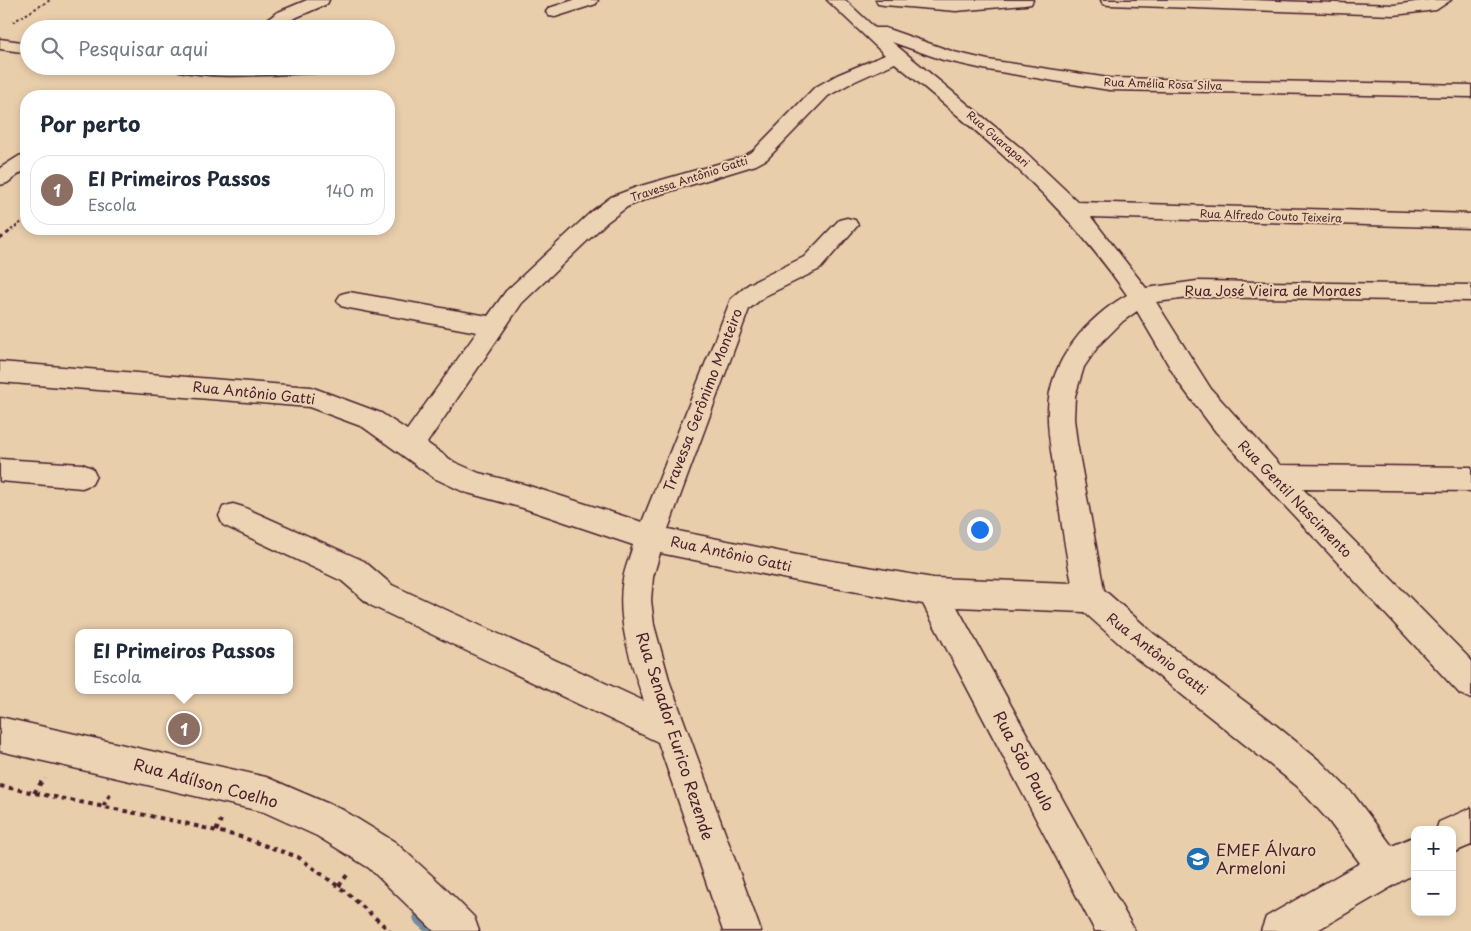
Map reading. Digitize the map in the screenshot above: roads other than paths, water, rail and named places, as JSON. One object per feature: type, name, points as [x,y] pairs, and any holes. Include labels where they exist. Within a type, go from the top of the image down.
[{"type":"street","points":[[278,20],[321,0]]},
{"type":"street","points":[[555,12],[590,0]]},
{"type":"street","name":"Rua Guarapari","points":[[835,0],[897,56],[1022,159],[1071,209],[1111,256],[1141,298]]},
{"type":"street","points":[[884,0],[956,6],[1025,0]]},
{"type":"street","points":[[1109,0],[1394,10],[1430,6],[1442,0]]},
{"type":"street","name":"Rua Amélia Rosa Silva","points":[[862,26],[949,56],[988,65],[1108,84],[1471,91]]},
{"type":"street","points":[[0,44],[20,47]]},
{"type":"street","name":"Travessa Antônio Gatti","points":[[410,446],[520,292],[599,217],[619,202],[644,192],[749,161],[760,154],[821,92],[844,79],[897,56]]},
{"type":"street","points":[[0,178],[20,164]]},
{"type":"street","name":"Rua Alfredo Couto Teixeira","points":[[1071,209],[1468,226]]},
{"type":"street","name":"Travessa Gerônimo Monteiro","points":[[650,538],[739,305],[756,290],[812,263],[847,225]]},
{"type":"street","name":"Rua José Vieira de Moraes","points":[[1091,598],[1082,568],[1061,422],[1062,396],[1068,372],[1083,347],[1102,325],[1141,298],[1164,292],[1197,289],[1471,293]]},
{"type":"street","name":"Rua Gentil Nascimento","points":[[1141,298],[1188,377],[1216,413],[1274,477],[1471,683]]},
{"type":"street","points":[[349,300],[494,326]]},
{"type":"street","name":"Rua Antônio Gatti","points":[[0,372],[311,397],[372,420],[444,470],[474,484],[523,496],[650,538],[796,568],[933,592],[1091,598],[1117,625],[1277,746],[1400,861]]},
{"type":"street","points":[[0,470],[82,476]]},
{"type":"street","points":[[1274,477],[1471,479]]},
{"type":"street","points":[[233,516],[353,571],[381,595],[671,731]]},
{"type":"street","name":"Rua Senador Eurico Rezende","points":[[650,538],[638,577],[636,600],[638,625],[671,731],[742,931]]},
{"type":"street","name":"Rua São Paulo","points":[[933,592],[1116,931]]},
{"type":"street","name":"Rua Adílson Coelho","points":[[0,734],[204,779],[275,799],[330,822],[382,855],[427,896],[460,931]]},
{"type":"street","points":[[1456,834],[1471,826]]},
{"type":"street","points":[[1280,931],[1400,861]]},
{"type":"waterway","points":[[420,918],[434,931]]},
{"type":"place","name":"EI Primeiros Passos","points":[[184,729]]},
{"type":"place","name":"EMEF Álvaro Armeloni","points":[[1198,859]]}]
